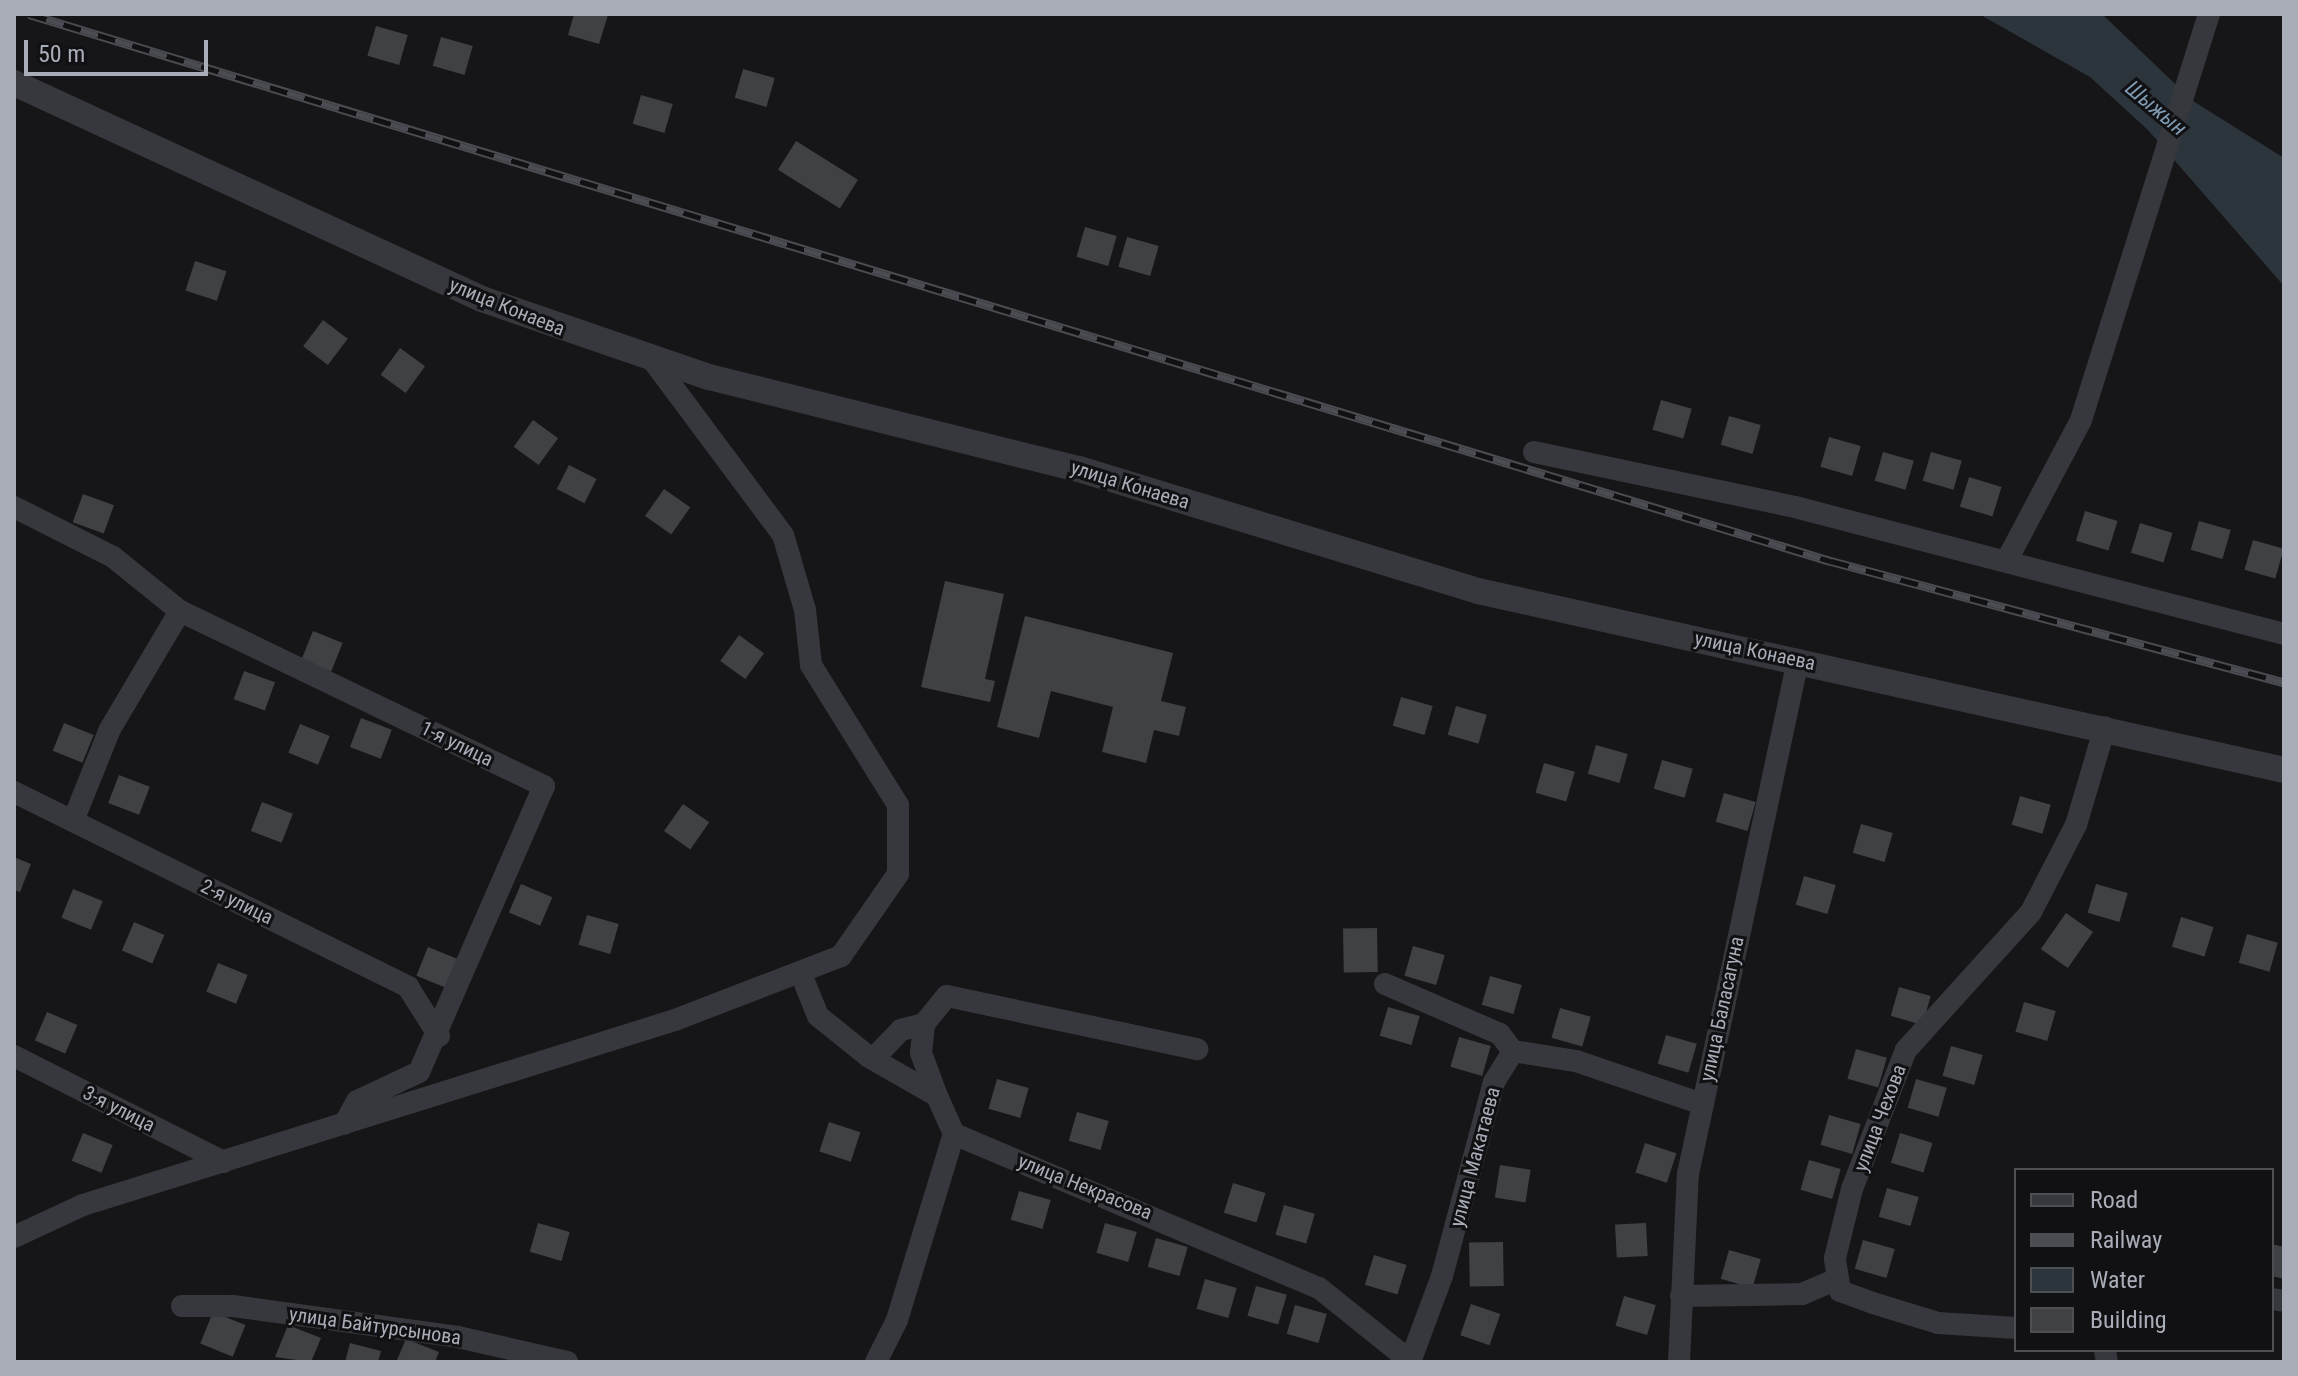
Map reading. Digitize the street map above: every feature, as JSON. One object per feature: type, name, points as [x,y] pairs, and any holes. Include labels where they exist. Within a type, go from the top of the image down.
[{"type":"street","points":[[2007,560],[2081,420],[2209,14]]},
{"type":"street","name":"улица Конаева","points":[[14,83],[482,299],[652,359],[1079,469],[1478,591],[2105,727],[2284,770]]},
{"type":"street","points":[[14,1237],[83,1205],[344,1124],[801,974],[841,956],[898,874],[898,805],[811,665],[805,610],[783,535],[652,359]]},
{"type":"street","points":[[1534,452],[2007,560],[2284,634]]},
{"type":"street","name":"1-я улица","points":[[14,507],[113,557],[180,611],[544,786],[439,1036],[419,1072],[357,1101],[344,1124]]},
{"type":"street","points":[[73,821],[110,729],[180,611]]},
{"type":"street","name":"улица Баласагуна","points":[[1679,1362],[1688,1174],[1798,660]]},
{"type":"street","name":"улица Чехова","points":[[1833,1281],[1852,1189],[1906,1050],[2031,912],[2076,825],[2105,727]]},
{"type":"street","name":"2-я улица","points":[[14,792],[408,987],[439,1036]]},
{"type":"street","points":[[801,974],[818,1016],[873,1059],[937,1096]]},
{"type":"street","points":[[1385,984],[1500,1034],[1513,1051],[1576,1061],[1702,1104]]},
{"type":"street","points":[[876,1362],[897,1320],[954,1134],[921,1053],[924,1024],[947,996],[973,996],[1197,1049]]},
{"type":"street","points":[[873,1059],[901,1030],[924,1024]]},
{"type":"street","name":"улица Макатаева","points":[[1410,1362],[1442,1276],[1494,1082],[1513,1051]]},
{"type":"street","name":"3-я улица","points":[[14,1056],[224,1162]]},
{"type":"street","name":"улица Некрасова","points":[[954,1134],[1319,1288],[1410,1362]]},
{"type":"street","points":[[1681,1296],[1802,1294],[1833,1281],[1840,1291],[1938,1323],[2014,1328]]},
{"type":"street","name":"улица Байтурсынова","points":[[182,1306],[233,1306],[458,1337],[567,1362]]},
{"type":"water","name":"Шыжын","points":[[1979,14],[2102,14],[2193,101],[2284,158],[2284,286],[2148,130],[2090,77]]},
{"type":"building","points":[[574,14],[608,15],[599,44],[568,35]]},
{"type":"building","points":[[376,26],[408,35],[399,65],[367,56]]},
{"type":"building","points":[[441,37],[473,46],[464,75],[433,66]]},
{"type":"building","points":[[743,69],[775,78],[766,107],[735,98]]},
{"type":"building","points":[[641,95],[673,104],[664,133],[633,124]]},
{"type":"building","points":[[796,141],[858,180],[840,209],[778,170]]},
{"type":"building","points":[[1085,227],[1117,236],[1108,266],[1076,257]]},
{"type":"building","points":[[1127,237],[1159,246],[1150,276],[1118,267]]},
{"type":"building","points":[[195,261],[226,271],[217,301],[185,290]]},
{"type":"building","points":[[323,320],[348,339],[328,365],[303,346]]},
{"type":"building","points":[[400,348],[425,366],[406,393],[381,375]]},
{"type":"building","points":[[1661,400],[1692,409],[1683,439],[1652,430]]},
{"type":"building","points":[[1729,416],[1761,425],[1752,454],[1721,445]]},
{"type":"building","points":[[533,420],[558,438],[539,465],[514,447]]},
{"type":"building","points":[[1829,437],[1861,446],[1852,476],[1820,467]]},
{"type":"building","points":[[1883,452],[1914,461],[1905,490],[1875,481]]},
{"type":"building","points":[[1931,452],[1962,461],[1953,490],[1923,481]]},
{"type":"building","points":[[569,465],[597,479],[584,503],[557,489]]},
{"type":"building","points":[[1969,477],[2002,487],[1992,517],[1960,507]]},
{"type":"building","points":[[664,489],[690,507],[671,534],[645,516]]},
{"type":"building","points":[[83,494],[114,505],[104,533],[73,522]]},
{"type":"building","points":[[2085,511],[2118,521],[2108,551],[2076,541]]},
{"type":"building","points":[[2199,521],[2231,530],[2222,559],[2191,550]]},
{"type":"building","points":[[2140,523],[2173,533],[2163,563],[2131,553]]},
{"type":"building","points":[[2253,540],[2284,549],[2275,579],[2244,570]]},
{"type":"building","points":[[945,581],[1004,594],[985,679],[995,681],[990,702],[921,687]]},
{"type":"building","points":[[1025,616],[1173,653],[1161,701],[1186,707],[1179,736],[1154,730],[1146,763],[1102,752],[1113,707],[1051,691],[1039,738],[997,727]]},
{"type":"building","points":[[313,631],[343,643],[331,672],[301,660]]},
{"type":"building","points":[[739,635],[764,653],[745,679],[720,661]]},
{"type":"building","points":[[244,671],[275,682],[265,710],[234,699]]},
{"type":"building","points":[[1401,697],[1433,706],[1424,735],[1393,726]]},
{"type":"building","points":[[1456,706],[1487,715],[1478,744],[1448,735]]},
{"type":"building","points":[[361,718],[392,730],[381,759],[350,747]]},
{"type":"building","points":[[64,723],[94,735],[82,763],[53,751]]},
{"type":"building","points":[[300,724],[330,736],[318,765],[288,753]]},
{"type":"building","points":[[1596,745],[1628,754],[1619,783],[1588,774]]},
{"type":"building","points":[[1662,760],[1693,769],[1684,798],[1654,789]]},
{"type":"building","points":[[1544,763],[1575,772],[1566,802],[1535,793]]},
{"type":"building","points":[[119,775],[150,787],[139,815],[108,803]]},
{"type":"building","points":[[1724,793],[1756,802],[1747,831],[1716,822]]},
{"type":"building","points":[[2020,796],[2051,805],[2042,834],[2012,825]]},
{"type":"building","points":[[262,802],[293,814],[282,843],[251,831]]},
{"type":"building","points":[[683,804],[709,822],[690,849],[664,831]]},
{"type":"building","points":[[1861,824],[1893,833],[1884,862],[1853,853]]},
{"type":"building","points":[[14,857],[31,864],[20,892],[14,890]]},
{"type":"building","points":[[1804,876],[1836,885],[1827,914],[1796,905]]},
{"type":"building","points":[[521,884],[552,897],[540,926],[509,913]]},
{"type":"building","points":[[2096,884],[2128,893],[2119,922],[2088,913]]},
{"type":"building","points":[[73,889],[103,901],[91,930],[61,918]]},
{"type":"building","points":[[2066,913],[2093,932],[2068,968],[2041,949]]},
{"type":"building","points":[[587,915],[619,924],[610,954],[578,945]]},
{"type":"building","points":[[2181,917],[2214,927],[2204,957],[2172,947]]},
{"type":"building","points":[[134,922],[164,935],[152,963],[122,951]]},
{"type":"building","points":[[1377,928],[1378,972],[1344,973],[1343,929]]},
{"type":"building","points":[[2247,934],[2278,943],[2269,972],[2239,963]]},
{"type":"building","points":[[1413,946],[1445,955],[1436,985],[1404,976]]},
{"type":"building","points":[[428,947],[458,959],[446,988],[416,976]]},
{"type":"building","points":[[218,963],[248,975],[236,1004],[206,992]]},
{"type":"building","points":[[1490,976],[1522,985],[1513,1014],[1482,1005]]},
{"type":"building","points":[[1899,987],[1931,996],[1922,1025],[1891,1016]]},
{"type":"building","points":[[2024,1002],[2056,1011],[2047,1041],[2015,1032]]},
{"type":"building","points":[[1388,1007],[1420,1016],[1411,1045],[1380,1036]]},
{"type":"building","points":[[1560,1008],[1591,1017],[1582,1047],[1551,1038]]},
{"type":"building","points":[[47,1012],[77,1025],[65,1053],[35,1041]]},
{"type":"building","points":[[1666,1035],[1697,1044],[1688,1073],[1658,1064]]},
{"type":"building","points":[[1459,1037],[1491,1046],[1482,1076],[1450,1067]]},
{"type":"building","points":[[1951,1046],[1983,1055],[1974,1085],[1942,1076]]},
{"type":"building","points":[[1856,1049],[1887,1058],[1878,1088],[1847,1079]]},
{"type":"building","points":[[997,1079],[1029,1088],[1020,1118],[988,1109]]},
{"type":"building","points":[[1916,1079],[1947,1088],[1938,1117],[1908,1108]]},
{"type":"building","points":[[1077,1112],[1109,1121],[1100,1150],[1069,1141]]},
{"type":"building","points":[[1829,1115],[1861,1124],[1852,1154],[1820,1145]]},
{"type":"building","points":[[829,1122],[860,1132],[851,1162],[819,1151]]},
{"type":"building","points":[[83,1133],[113,1145],[101,1173],[72,1161]]},
{"type":"building","points":[[1900,1133],[1933,1143],[1923,1173],[1891,1163]]},
{"type":"building","points":[[1645,1143],[1676,1153],[1667,1183],[1635,1172]]},
{"type":"building","points":[[1809,1160],[1841,1169],[1832,1199],[1800,1190]]},
{"type":"building","points":[[1500,1165],[1531,1170],[1525,1202],[1495,1198]]},
{"type":"building","points":[[1233,1183],[1266,1193],[1256,1223],[1224,1213]]},
{"type":"building","points":[[1887,1188],[1919,1197],[1910,1226],[1879,1217]]},
{"type":"building","points":[[1019,1191],[1051,1200],[1042,1229],[1011,1220]]},
{"type":"building","points":[[1284,1205],[1315,1214],[1306,1244],[1275,1235]]},
{"type":"building","points":[[538,1223],[570,1232],[561,1261],[530,1252]]},
{"type":"building","points":[[1105,1223],[1137,1232],[1128,1262],[1096,1253]]},
{"type":"building","points":[[1646,1223],[1648,1256],[1617,1258],[1615,1225]]},
{"type":"building","points":[[1156,1238],[1188,1247],[1179,1276],[1148,1267]]},
{"type":"building","points":[[1863,1240],[1895,1249],[1886,1278],[1855,1269]]},
{"type":"building","points":[[1503,1242],[1504,1286],[1470,1287],[1469,1243]]},
{"type":"building","points":[[2274,1244],[2284,1247],[2284,1279],[2274,1276]]},
{"type":"building","points":[[1729,1250],[1761,1259],[1752,1288],[1721,1279]]},
{"type":"building","points":[[1374,1255],[1407,1265],[1397,1295],[1365,1285]]},
{"type":"building","points":[[1205,1279],[1237,1288],[1228,1318],[1196,1309]]},
{"type":"building","points":[[1256,1286],[1287,1295],[1278,1325],[1247,1316]]},
{"type":"building","points":[[1624,1296],[1656,1305],[1647,1335],[1615,1326]]},
{"type":"building","points":[[1471,1304],[1500,1314],[1490,1345],[1460,1335]]},
{"type":"building","points":[[1295,1305],[1327,1314],[1318,1343],[1287,1334]]},
{"type":"building","points":[[213,1312],[245,1325],[233,1357],[200,1344]]},
{"type":"building","points":[[288,1325],[321,1338],[311,1362],[275,1357]]},
{"type":"building","points":[[406,1339],[439,1352],[435,1362],[396,1362]]},
{"type":"building","points":[[350,1343],[381,1351],[378,1362],[345,1362]]},
{"type":"railway","points":[[29,14],[1831,561],[2284,682]]}]
